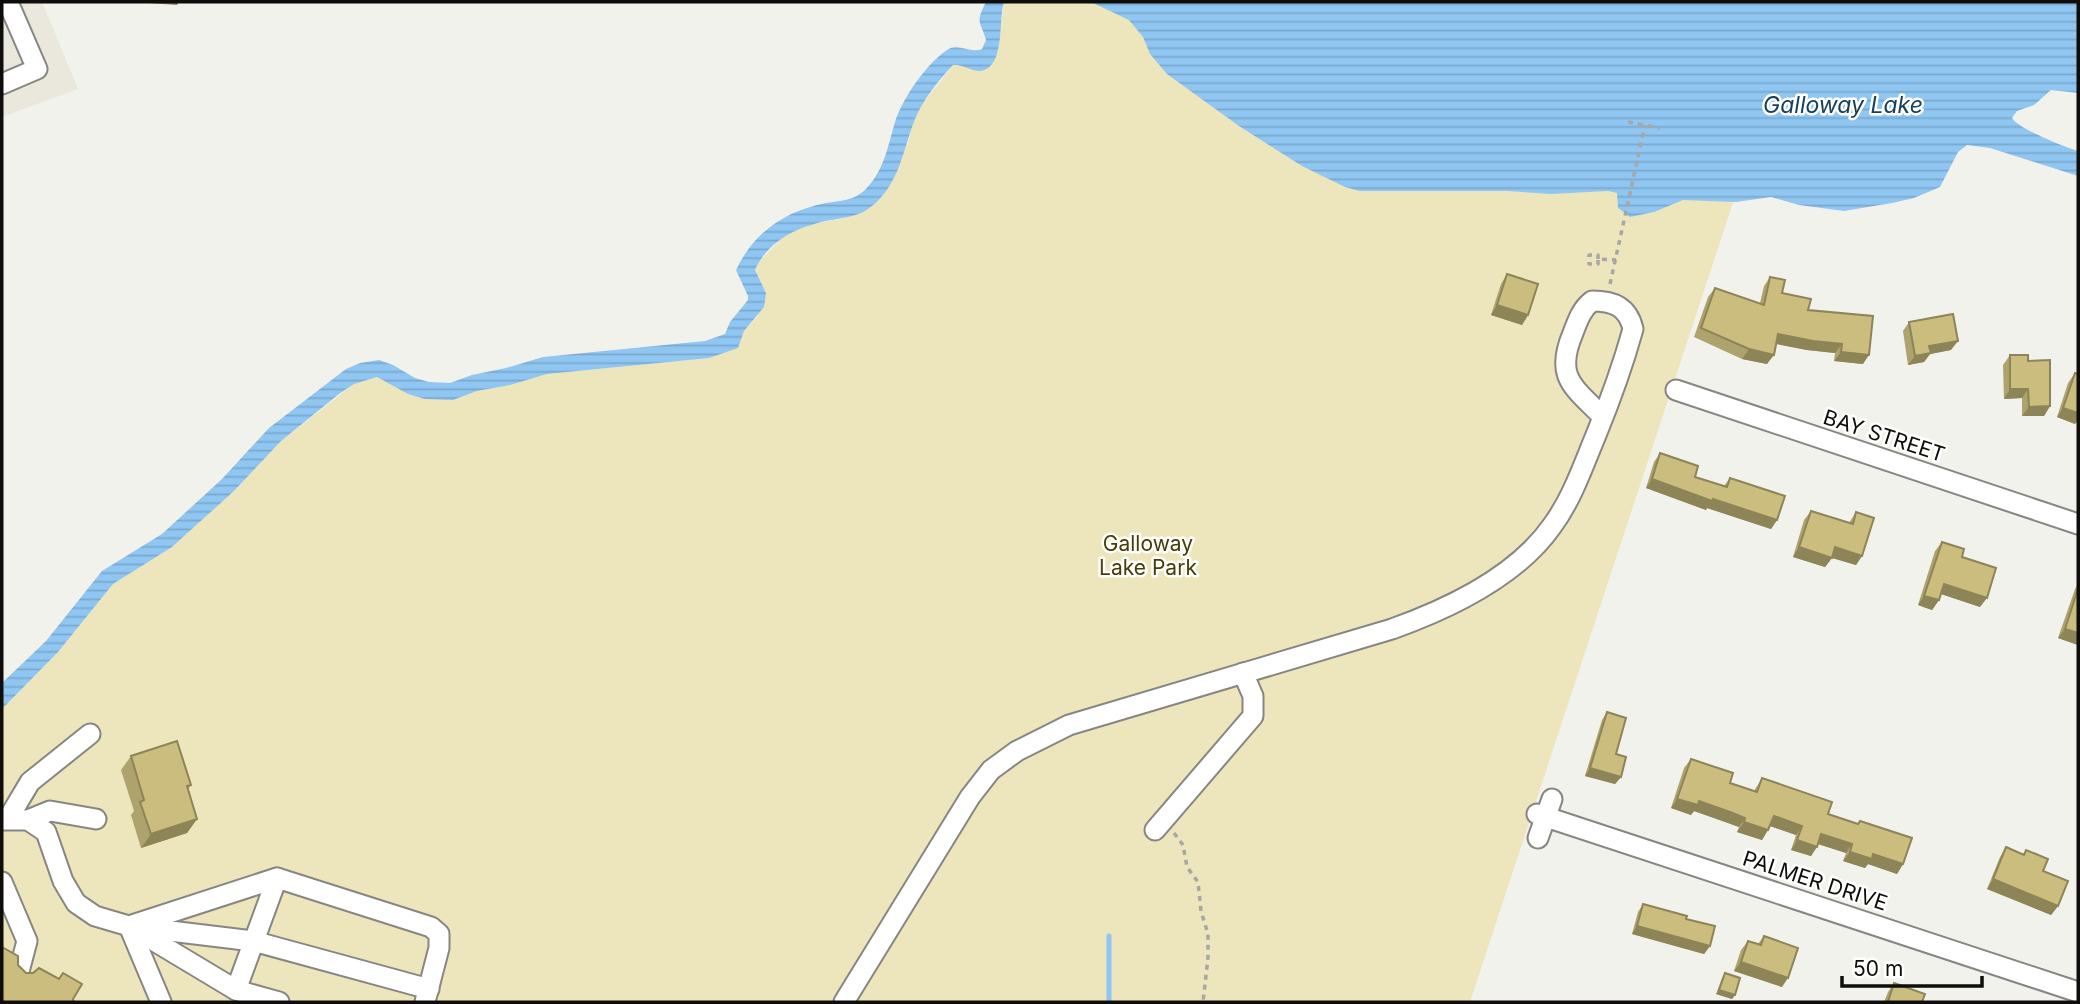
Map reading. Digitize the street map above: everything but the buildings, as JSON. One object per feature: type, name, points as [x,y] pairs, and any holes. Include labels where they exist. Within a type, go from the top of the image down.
[{"type":"street","points":[[2,84],[37,69],[8,2]]},
{"type":"street","points":[[844,1002],[970,797],[991,770],[1034,741],[1069,725],[1428,616],[1471,594],[1512,566],[1551,528],[1570,497],[1603,417],[1633,329],[1630,316],[1621,308],[1605,301],[1592,301],[1583,309],[1566,348],[1564,369],[1572,386],[1603,417]]},
{"type":"street","name":"BAY STREET","points":[[1676,390],[2078,524]]},
{"type":"street","points":[[1159,825],[1253,716],[1253,696],[1243,673]]},
{"type":"street","points":[[13,820],[30,782],[90,734]]},
{"type":"street","name":"PALMER DRIVE","points":[[1538,838],[1545,810],[2078,992]]},
{"type":"street","points":[[13,820],[50,811],[96,819]]},
{"type":"street","points":[[13,820],[47,832],[63,881],[76,903],[94,916],[129,926],[253,941],[427,995],[439,948],[439,934],[431,927],[277,878],[129,926]]},
{"type":"street","points":[[236,990],[277,878]]},
{"type":"street","points":[[2,882],[27,941],[17,979]]},
{"type":"street","points":[[129,926],[236,990],[279,1002]]},
{"type":"street","points":[[129,926],[161,1002]]},
{"type":"path","points":[[1628,122],[1660,128]]},
{"type":"path","points":[[1605,301],[1644,125]]},
{"type":"path","points":[[1598,259],[1616,260]]},
{"type":"path","points":[[1159,825],[1183,845],[1187,867],[1198,882],[1201,911],[1208,934],[1209,958],[1203,1002]]},
{"type":"shaded area","points":[[2,2],[42,2],[78,89],[2,117]]},
{"type":"green space","name":"Galloway Lake Park","points":[[1004,2],[1799,2],[1470,1002],[2,1002],[2,709],[58,652],[113,584],[172,547],[234,491],[281,441],[354,384],[377,377],[408,394],[453,400],[477,391],[547,374],[709,358],[737,348],[744,331],[757,317],[766,293],[755,270],[759,262],[783,237],[807,225],[846,218],[908,143],[921,106],[953,65],[960,64],[977,71],[998,52]]},
{"type":"water","points":[[986,2],[1004,2],[1000,42],[994,61],[988,68],[980,71],[953,65],[941,78],[915,118],[893,180],[872,206],[858,214],[798,230],[787,235],[769,250],[755,270],[766,293],[764,307],[744,331],[738,348],[709,358],[547,374],[477,391],[453,400],[425,399],[408,394],[377,377],[354,384],[281,441],[234,491],[172,547],[113,584],[58,652],[2,709],[2,683],[46,641],[102,571],[162,534],[222,479],[269,428],[346,369],[360,363],[379,360],[415,378],[450,383],[543,357],[705,341],[725,334],[730,322],[748,300],[736,270],[752,245],[772,225],[784,218],[811,207],[852,198],[865,190],[881,166],[903,103],[924,72],[951,48],[982,49],[986,40],[980,18]]},
{"type":"water","name":"Galloway Lake","points":[[1091,2],[2078,2],[2078,93],[2051,90],[2034,105],[2017,111],[2012,118],[2032,132],[2078,151],[2078,176],[1990,148],[1967,145],[1958,152],[1940,187],[1914,198],[1844,211],[1799,205],[1771,197],[1736,202],[1683,200],[1654,212],[1630,217],[1618,208],[1617,193],[1608,191],[1551,194],[1507,191],[1360,191],[1345,187],[1302,166],[1239,126],[1167,74],[1150,54],[1143,37],[1129,20]]},
{"type":"waterway","points":[[1109,936],[1109,1002]]}]
